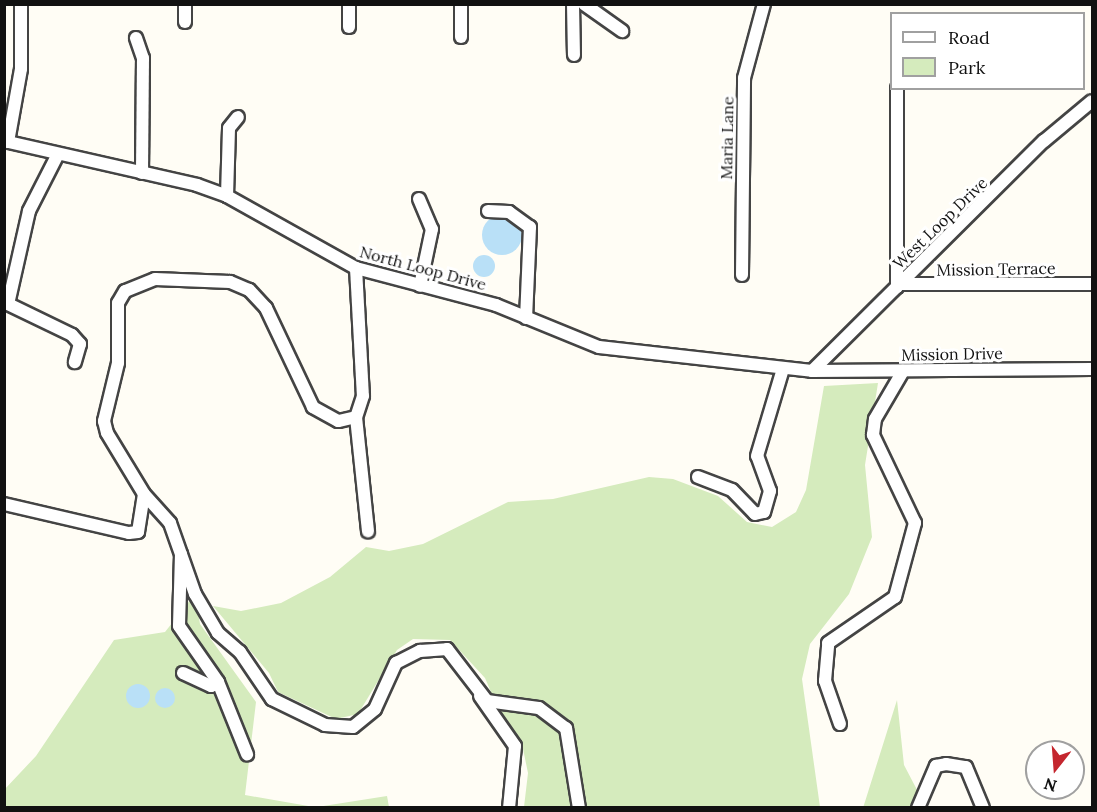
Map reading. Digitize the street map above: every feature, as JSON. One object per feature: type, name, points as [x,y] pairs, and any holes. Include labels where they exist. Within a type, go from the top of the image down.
[{"type":"street","points":[[6,141],[21,69],[21,4]]},
{"type":"street","points":[[185,4],[185,22]]},
{"type":"street","points":[[349,4],[349,27]]},
{"type":"street","points":[[461,4],[461,36]]},
{"type":"street","points":[[573,4],[574,55]]},
{"type":"street","points":[[584,4],[622,30]]},
{"type":"street","name":"Maria Lane","points":[[742,275],[744,78],[764,4]]},
{"type":"street","points":[[136,38],[143,58],[142,173]]},
{"type":"street","points":[[897,90],[899,286]]},
{"type":"street","name":"West Loop Drive","points":[[812,371],[1092,100]]},
{"type":"street","points":[[227,196],[229,128],[238,117]]},
{"type":"street","name":"North Loop Drive","points":[[6,141],[227,196],[356,268],[526,318],[599,347],[812,371]]},
{"type":"street","points":[[58,154],[29,212],[8,304],[72,335],[80,344],[75,362]]},
{"type":"street","points":[[419,199],[432,229],[420,286]]},
{"type":"street","points":[[488,211],[509,212],[530,227],[526,318]]},
{"type":"street","points":[[356,268],[363,396],[356,417],[368,531]]},
{"type":"street","points":[[356,417],[338,421],[313,407],[266,308],[249,290],[230,282],[139,283],[118,303],[118,363],[104,421],[144,494],[181,543],[195,594],[218,633],[250,664],[272,699],[301,716],[337,728],[358,725],[375,709],[396,663],[432,648],[453,653],[494,705],[539,708],[566,728],[579,807]]},
{"type":"street","name":"Mission Terrace","points":[[899,286],[1092,284]]},
{"type":"street","points":[[698,477],[732,490],[755,514],[764,512],[770,491],[757,456],[783,369]]},
{"type":"street","name":"Mission Drive","points":[[812,371],[1092,369]]},
{"type":"street","points":[[840,724],[825,681],[828,643],[895,597],[915,523],[873,435],[875,419],[903,371]]},
{"type":"street","points":[[4,504],[138,532],[144,494]]},
{"type":"street","points":[[181,543],[179,626],[218,682],[247,754]]},
{"type":"street","points":[[183,673],[212,686],[218,682]]},
{"type":"street","points":[[472,679],[489,716],[515,746],[509,807]]},
{"type":"street","points":[[918,807],[936,766],[946,764],[966,768],[983,807]]},
{"type":"green space","points":[[878,383],[865,465],[872,537],[849,594],[810,644],[802,679],[820,807],[524,807],[528,773],[522,744],[503,720],[485,678],[450,640],[413,639],[397,650],[358,714],[336,719],[278,692],[269,673],[213,606],[241,611],[281,603],[330,577],[366,547],[389,551],[423,544],[508,502],[553,499],[649,477],[673,479],[718,496],[747,522],[772,527],[796,512],[806,490],[824,386]]},
{"type":"green space","points":[[195,594],[200,624],[256,702],[245,795],[314,807],[5,807],[4,790],[36,756],[114,640],[165,632]]},
{"type":"green space","points":[[897,700],[904,765],[926,807],[863,808]]},
{"type":"green space","points":[[387,796],[389,807],[317,807]]},
{"type":"water","points":[[502,215],[516,221],[522,235],[516,249],[502,255],[488,249],[482,235],[488,221]]},
{"type":"water","points":[[484,255],[492,258],[495,266],[492,274],[484,277],[476,274],[473,266],[476,258]]},
{"type":"water","points":[[138,684],[147,687],[150,696],[147,705],[138,708],[129,705],[126,696],[129,687]]},
{"type":"water","points":[[165,688],[172,691],[175,698],[172,705],[165,708],[158,705],[155,698],[158,691]]}]
